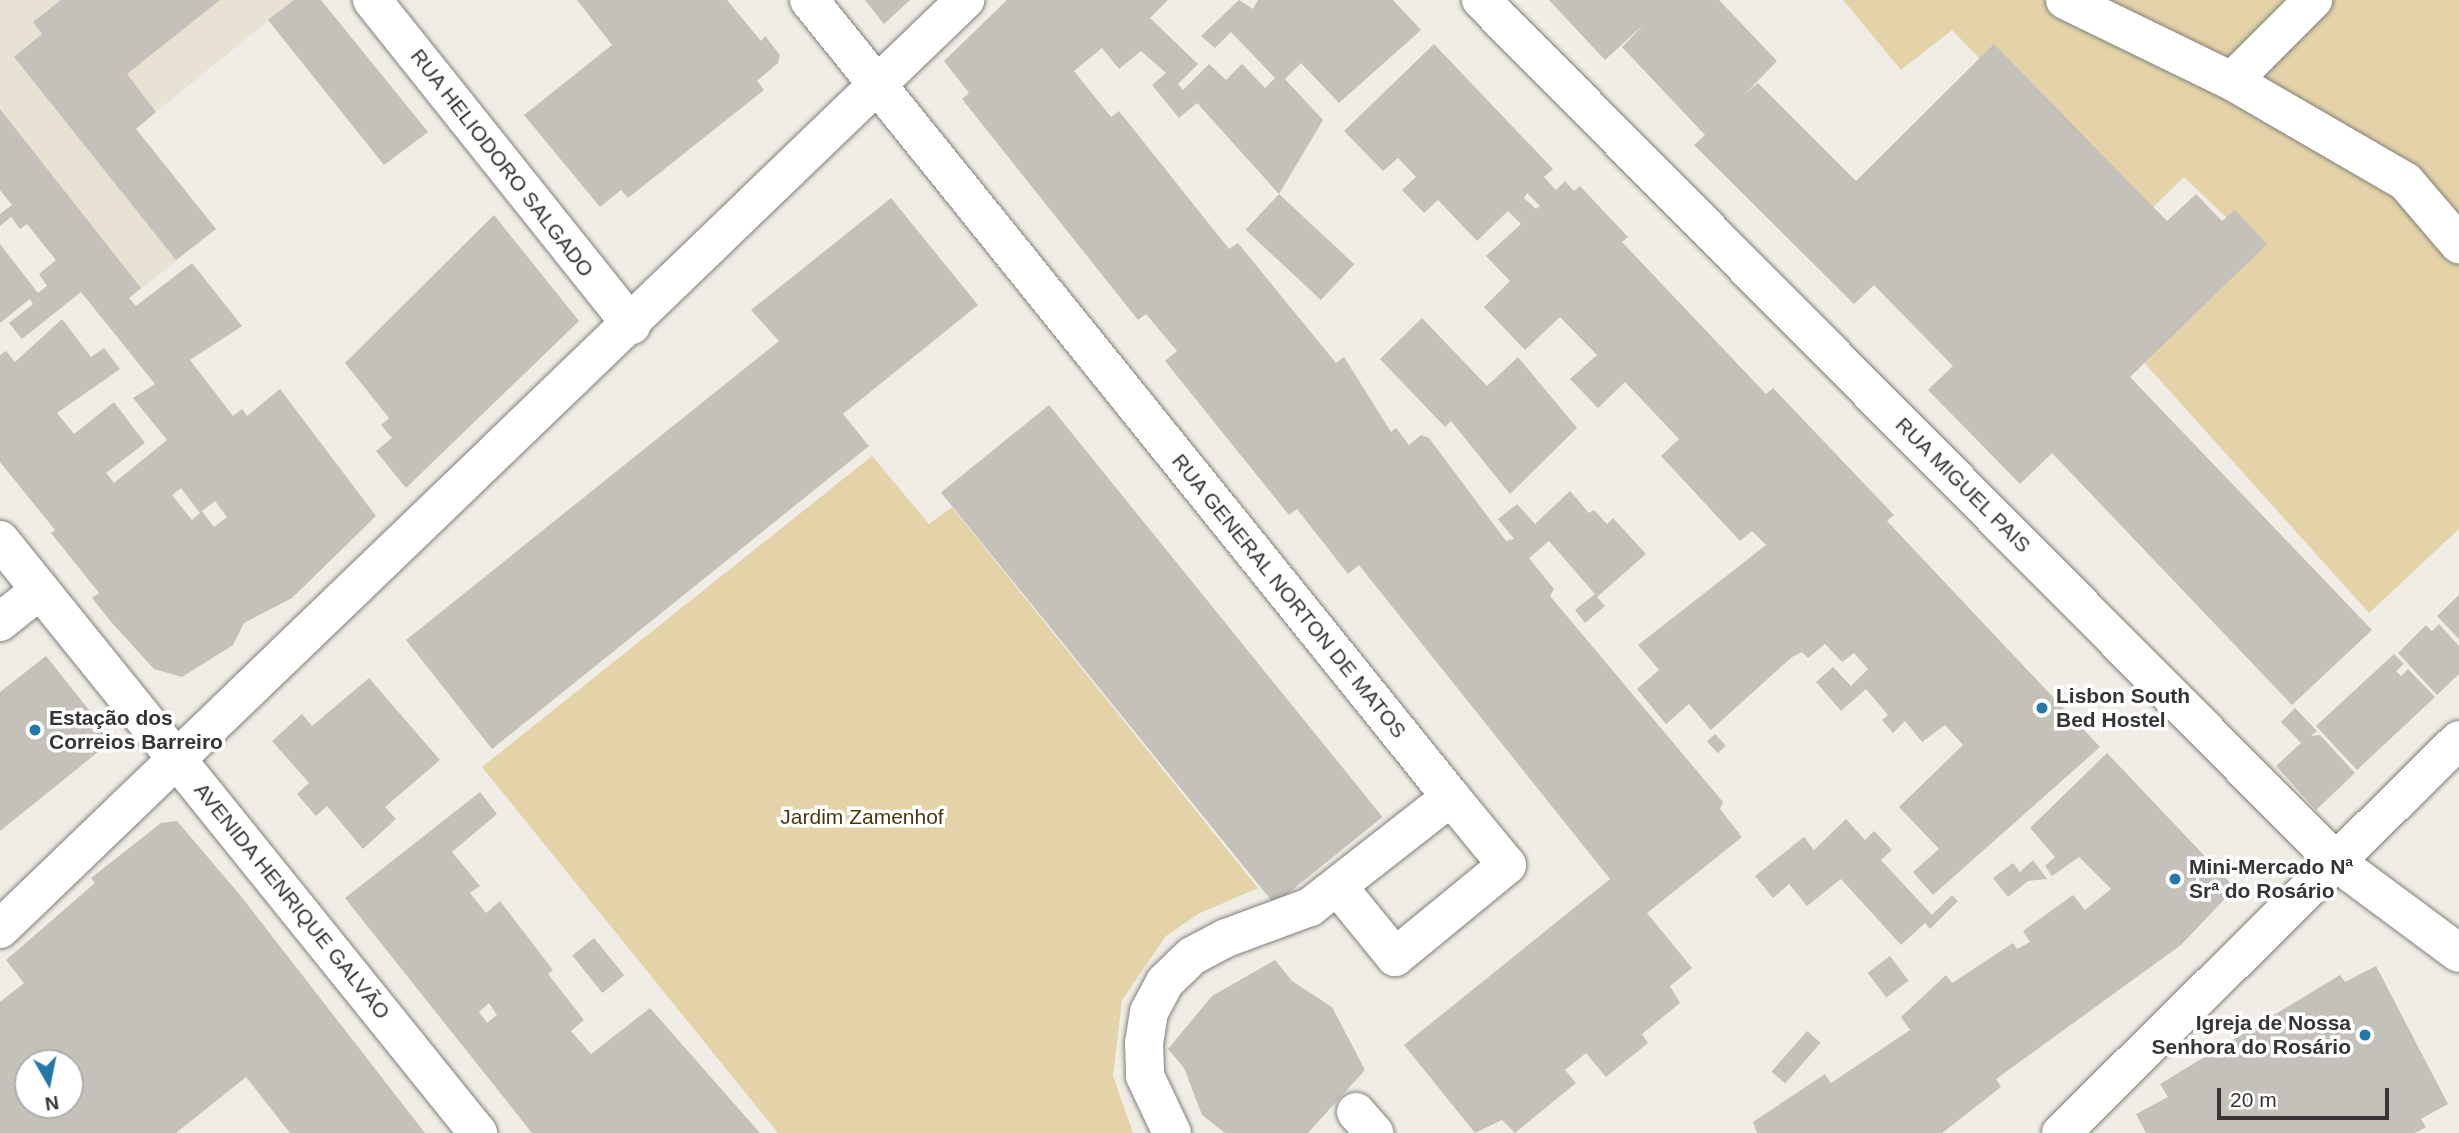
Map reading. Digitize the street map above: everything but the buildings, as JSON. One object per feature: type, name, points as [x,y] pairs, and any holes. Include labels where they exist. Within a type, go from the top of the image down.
[{"type":"street","name":"RUA HELIODORO SALGADO","points":[[372,0],[631,326]]},
{"type":"street","name":"RUA GENERAL NORTON DE MATOS","points":[[809,0],[1507,865],[1395,957],[1339,888]]},
{"type":"street","points":[[0,929],[631,326],[965,0]]},
{"type":"street","name":"RUA MIGUEL PAIS","points":[[1481,0],[2335,861],[2459,953]]},
{"type":"street","points":[[2064,0],[2232,80],[2406,182],[2459,244]]},
{"type":"street","points":[[2232,80],[2313,0]]},
{"type":"street","name":"AVENIDA HENRIQUE GALVÃO","points":[[0,540],[478,1133]]},
{"type":"street","points":[[0,622],[40,590]]},
{"type":"street","points":[[2061,1133],[2459,740]]},
{"type":"street","points":[[1171,1133],[1145,1076],[1143,1043],[1149,1012],[1166,982],[1192,956],[1286,919],[1339,888],[1451,797]]},
{"type":"shaded area","points":[[0,0],[294,0],[136,128],[216,229],[103,319],[0,190]]},
{"type":"green space","points":[[1843,0],[2459,0],[2459,529],[2369,613],[2140,358],[2254,244],[2184,177],[2138,222],[1952,30],[1901,70]]},
{"type":"green space","name":"Jardim Zamenhof","points":[[872,456],[929,524],[952,507],[1258,888],[1198,914],[1166,936],[1122,1000],[1113,1076],[1133,1133],[778,1133],[482,767]]},
{"type":"place","name":"Lisbon South Bed Hostel","points":[[2042,708]]},
{"type":"place","name":"Estação dos Correios Barreiro","points":[[35,730]]},
{"type":"place","name":"Mini-Mercado Nª Srª do Rosário","points":[[2175,879]]},
{"type":"place","name":"Igreja de Nossa Senhora do Rosário","points":[[2365,1035]]}]
